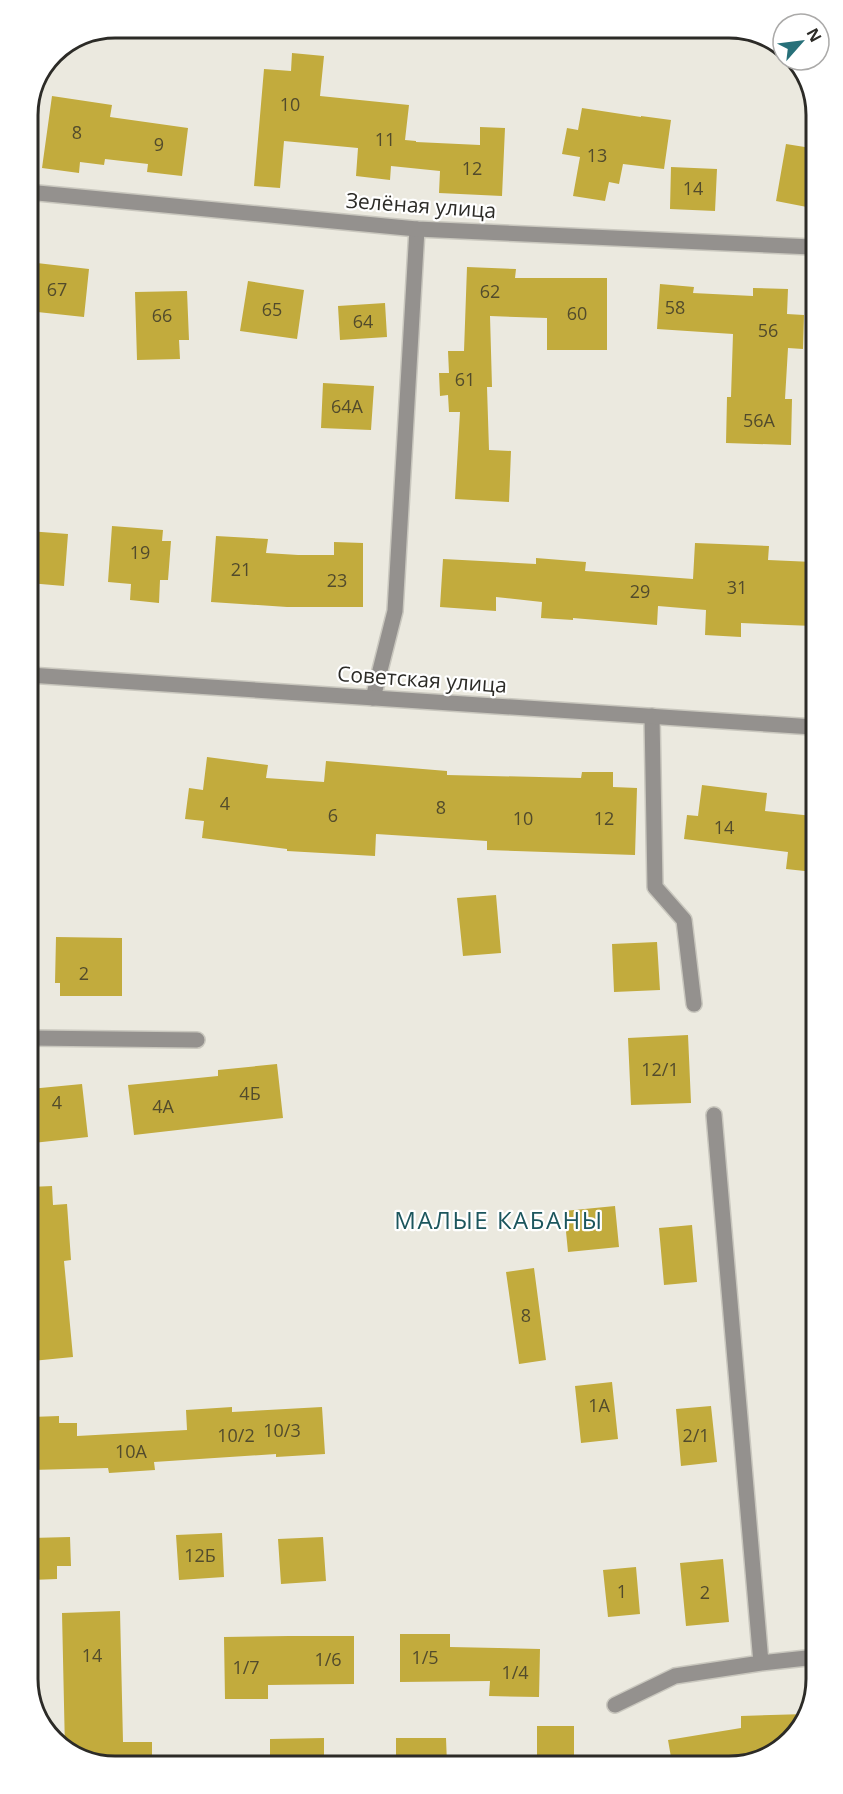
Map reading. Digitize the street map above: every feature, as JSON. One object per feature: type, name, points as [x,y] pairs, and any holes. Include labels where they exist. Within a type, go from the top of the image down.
[{"type":"street","name":"Зелёная улица","points":[[38,193],[417,229],[806,247]]},
{"type":"street","points":[[373,698],[395,611],[417,229]]},
{"type":"street","name":"Советская улица","points":[[38,676],[806,727]]},
{"type":"street","points":[[652,716],[655,887],[684,920],[694,1004]]},
{"type":"street","points":[[38,1038],[197,1040]]},
{"type":"street","points":[[714,1115],[760,1663]]},
{"type":"street","points":[[615,1705],[675,1676],[806,1658]]},
{"type":"building","points":[[292,53],[324,56],[320,96],[409,105],[405,140],[480,145],[480,127],[505,128],[502,196],[439,193],[440,171],[391,166],[390,180],[356,176],[358,148],[284,141],[280,188],[254,186],[264,69],[291,71]]},
{"type":"building","points":[[52,96],[112,105],[110,117],[188,128],[182,176],[147,172],[148,164],[105,159],[104,165],[80,162],[79,173],[42,168]]},
{"type":"building","points":[[582,108],[671,120],[664,169],[623,164],[619,184],[609,182],[605,201],[573,196],[580,157],[562,154],[567,128],[578,130]]},
{"type":"building","points":[[786,144],[806,147],[806,207],[776,201]]},
{"type":"building","points":[[671,167],[717,169],[715,211],[670,209]]},
{"type":"building","points":[[38,263],[89,269],[84,317],[38,312]]},
{"type":"building","points":[[467,267],[516,269],[515,278],[607,278],[607,350],[547,350],[547,318],[490,316],[492,387],[487,387],[489,450],[511,451],[509,502],[455,499],[460,412],[449,412],[448,395],[440,396],[439,373],[449,373],[448,351],[464,351]]},
{"type":"building","points":[[248,281],[304,290],[297,339],[240,331]]},
{"type":"building","points":[[660,284],[694,287],[693,293],[753,296],[753,288],[788,289],[787,314],[804,315],[803,349],[788,348],[785,399],[792,399],[791,445],[726,443],[727,397],[731,397],[733,334],[657,329]]},
{"type":"building","points":[[187,291],[189,340],[179,340],[180,359],[137,360],[135,292]]},
{"type":"building","points":[[385,303],[387,337],[340,340],[338,306]]},
{"type":"building","points":[[323,383],[374,386],[371,430],[321,428]]},
{"type":"building","points":[[112,526],[163,530],[162,541],[171,541],[168,580],[160,580],[159,603],[130,600],[131,584],[108,582]]},
{"type":"building","points":[[38,532],[68,534],[64,586],[38,584]]},
{"type":"building","points":[[216,536],[268,539],[266,553],[298,555],[334,555],[334,542],[363,543],[363,607],[287,607],[211,602]]},
{"type":"building","points":[[695,543],[769,546],[768,560],[806,562],[806,626],[741,623],[741,637],[705,635],[706,610],[658,606],[657,625],[573,618],[573,620],[541,618],[542,602],[496,597],[496,611],[440,607],[443,559],[536,564],[536,558],[586,562],[585,571],[693,579]]},
{"type":"building","points":[[207,757],[268,765],[266,778],[324,782],[326,761],[447,771],[447,775],[581,778],[582,772],[613,772],[613,787],[637,788],[635,855],[487,850],[487,841],[376,834],[375,856],[287,851],[287,849],[202,838],[204,821],[185,819],[189,788],[203,790]]},
{"type":"building","points":[[702,785],[767,793],[765,811],[806,815],[806,871],[786,869],[788,852],[684,839],[687,815],[698,816]]},
{"type":"building","points":[[496,895],[501,953],[463,956],[457,898]]},
{"type":"building","points":[[56,937],[122,938],[122,996],[60,996],[60,983],[55,983]]},
{"type":"building","points":[[657,942],[660,990],[614,992],[612,944]]},
{"type":"building","points":[[688,1035],[691,1103],[631,1105],[628,1038]]},
{"type":"building","points":[[277,1064],[283,1118],[134,1135],[128,1085],[218,1076],[218,1070]]},
{"type":"building","points":[[82,1084],[88,1137],[38,1142],[38,1088]]},
{"type":"building","points":[[52,1186],[53,1205],[67,1204],[71,1260],[64,1261],[73,1357],[38,1360],[38,1187]]},
{"type":"building","points":[[615,1206],[619,1247],[568,1252],[564,1211]]},
{"type":"building","points":[[692,1225],[697,1282],[664,1285],[659,1228]]},
{"type":"building","points":[[534,1268],[546,1360],[519,1364],[506,1272]]},
{"type":"building","points":[[612,1382],[618,1439],[581,1443],[575,1386]]},
{"type":"building","points":[[711,1406],[717,1462],[681,1466],[676,1409]]},
{"type":"building","points":[[232,1407],[232,1412],[322,1407],[325,1454],[276,1457],[276,1454],[154,1462],[155,1470],[109,1473],[108,1468],[38,1470],[38,1417],[59,1416],[59,1423],[77,1423],[77,1436],[187,1430],[186,1410]]},
{"type":"building","points":[[222,1533],[224,1577],[179,1580],[176,1535]]},
{"type":"building","points":[[70,1537],[71,1566],[57,1566],[57,1579],[38,1580],[38,1538]]},
{"type":"building","points":[[323,1537],[326,1581],[281,1584],[278,1539]]},
{"type":"building","points":[[723,1559],[729,1622],[686,1626],[680,1563]]},
{"type":"building","points":[[636,1567],[640,1614],[608,1617],[603,1570]]},
{"type":"building","points":[[120,1611],[123,1742],[152,1742],[152,1756],[99,1755],[80,1749],[65,1738],[62,1613]]},
{"type":"building","points":[[400,1634],[450,1634],[450,1647],[540,1649],[539,1697],[489,1696],[490,1681],[400,1682]]},
{"type":"building","points":[[354,1636],[354,1684],[268,1685],[268,1699],[225,1699],[224,1637]]},
{"type":"building","points":[[798,1714],[783,1734],[763,1749],[730,1756],[671,1756],[668,1740],[741,1728],[741,1716]]},
{"type":"building","points":[[537,1726],[574,1726],[574,1756],[537,1756]]},
{"type":"building","points":[[324,1738],[324,1756],[270,1756],[270,1739]]},
{"type":"building","points":[[396,1738],[446,1738],[447,1756],[396,1756]]},
{"type":"district","name":"МАЛЫЕ КАБАНЫ","points":[[499,1221]]}]
